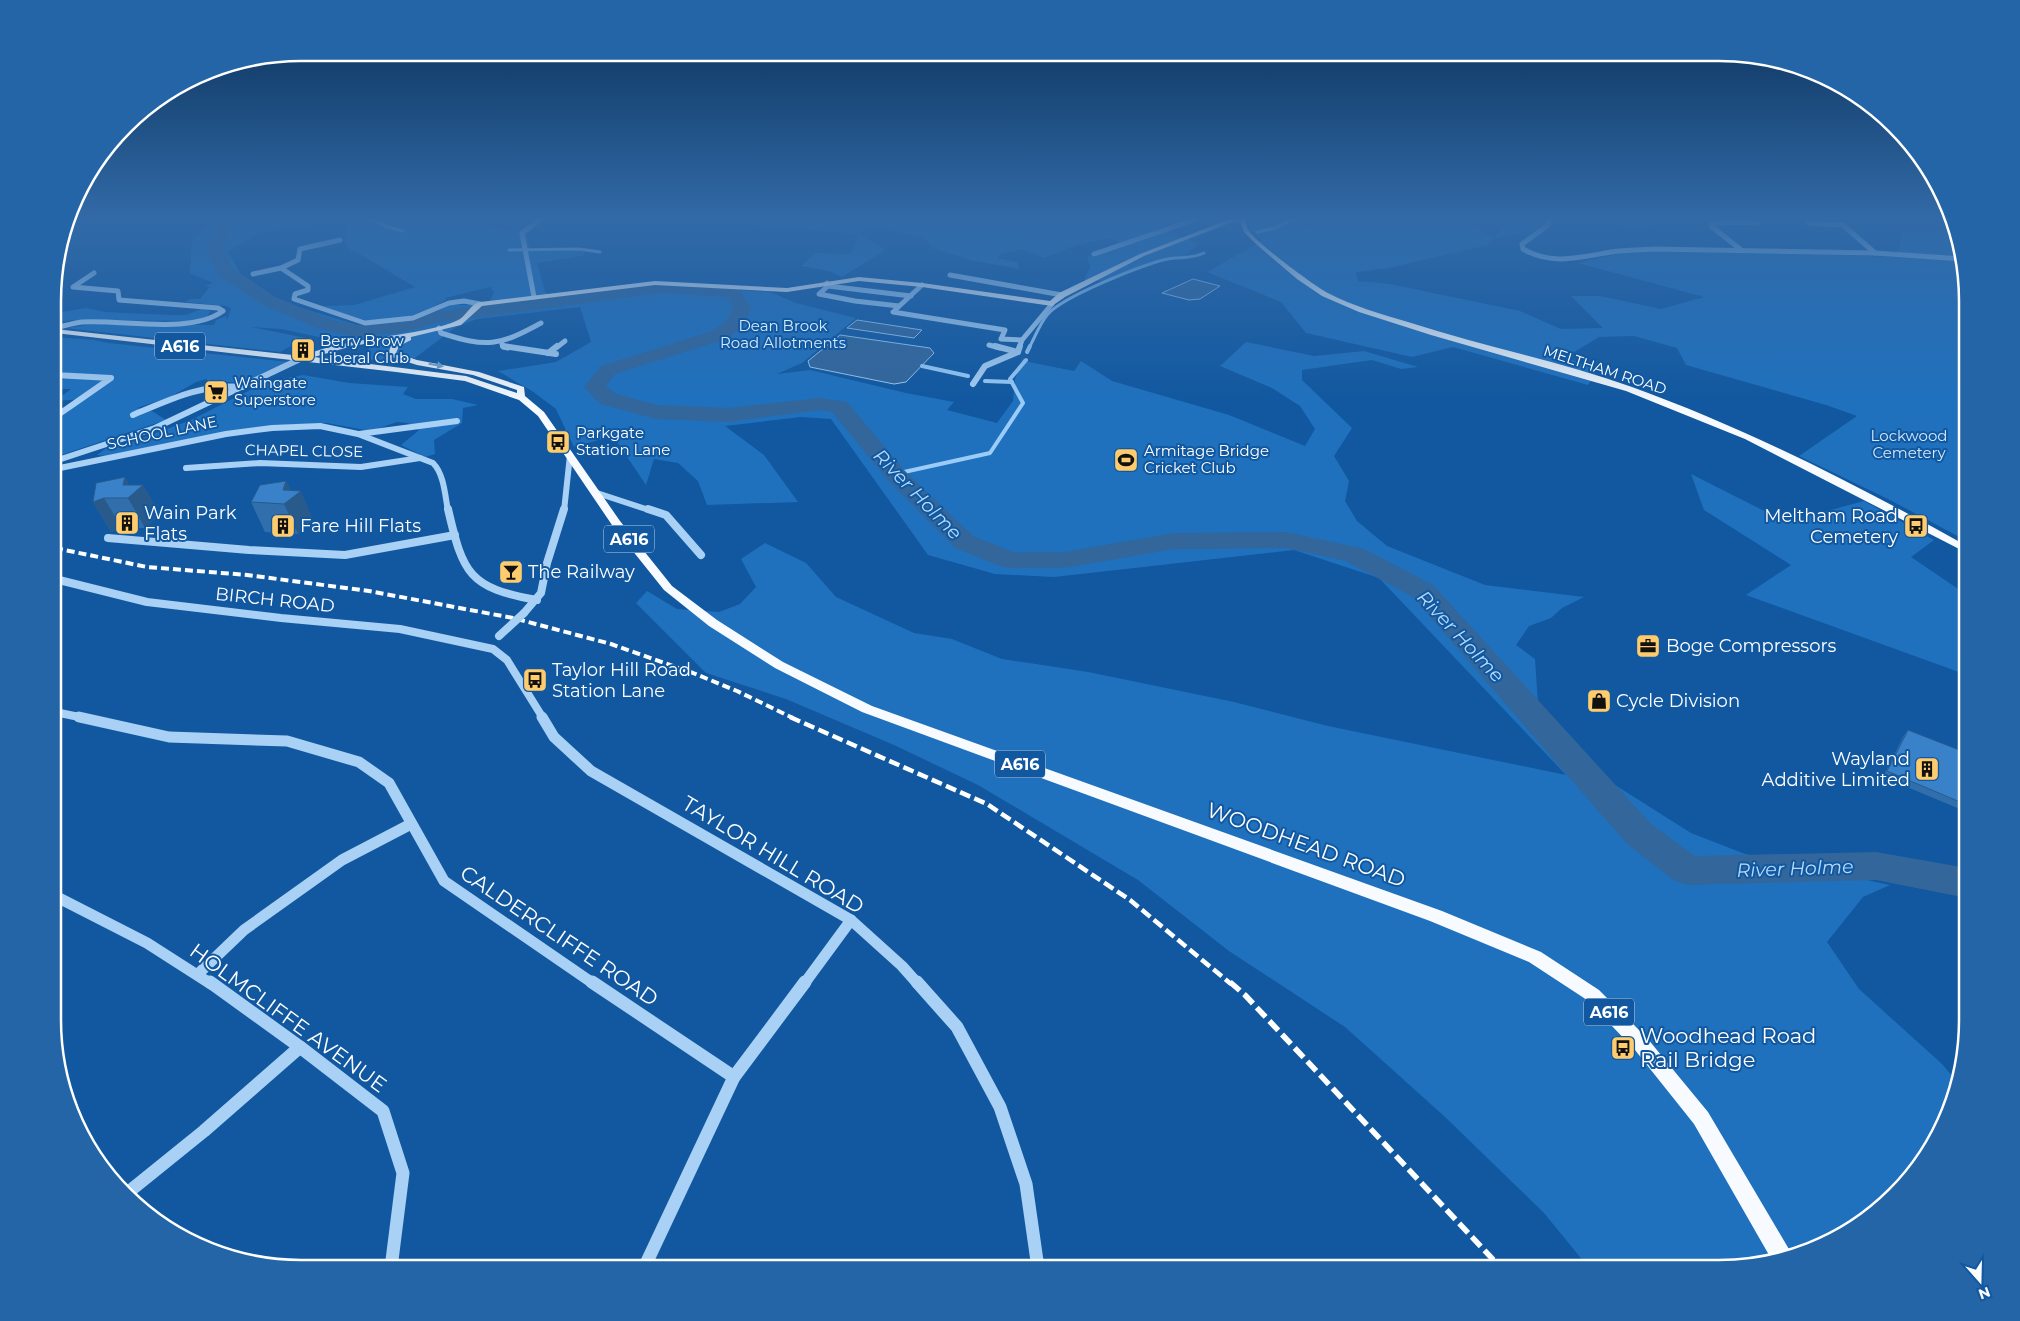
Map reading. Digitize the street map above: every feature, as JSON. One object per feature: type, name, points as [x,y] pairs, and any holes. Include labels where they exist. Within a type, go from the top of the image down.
[{"type":"main road","points":[[300,359],[334,346],[419,333],[460,322],[468,317],[476,306],[534,297],[655,283],[787,290],[850,281]]},
{"type":"main road","points":[[876,281],[922,285],[1052,304],[1062,295],[1091,281]]},
{"type":"main road","name":"MELTHAM ROAD","points":[[1305,281],[1325,294],[1362,310],[1434,333],[1589,376],[1628,389],[1748,437],[1917,522],[1959,546]]},
{"type":"main road","name":"A616","points":[[61,331],[396,369],[466,379],[522,398],[542,414],[594,492]]},
{"type":"main road","points":[[419,333],[395,345],[392,354],[403,360],[462,370],[493,378],[521,389],[522,398]]},
{"type":"main road","name":"WOODHEAD ROAD","points":[[594,492],[616,523],[668,588],[700,613],[779,665],[867,709],[1436,916],[1535,958],[1593,995],[1641,1044],[1701,1118],[1779,1252]]},
{"type":"street","points":[[61,328],[82,322],[195,322],[215,318],[222,311],[218,308],[120,300],[118,291],[73,288],[83,281]]},
{"type":"street","points":[[300,281],[308,286],[308,290],[295,294],[294,300],[365,323],[413,318],[449,302],[464,301],[476,306]]},
{"type":"street","points":[[531,281],[534,297]]},
{"type":"street","points":[[982,281],[1062,295]]},
{"type":"street","points":[[899,306],[855,302],[819,294],[827,285],[911,296]]},
{"type":"street","points":[[922,285],[891,313],[1005,330],[1001,339],[1022,340]]},
{"type":"street","points":[[972,384],[985,366],[1018,352],[1022,340],[1052,304]]},
{"type":"street","points":[[439,328],[441,333],[470,343],[488,346],[502,344],[541,323]]},
{"type":"street","points":[[548,353],[565,341]]},
{"type":"street","points":[[502,344],[503,347],[513,349],[556,354]]},
{"type":"street","points":[[990,346],[1018,352]]},
{"type":"street","points":[[61,459],[155,428],[300,359]]},
{"type":"street","points":[[61,374],[111,378],[61,413]]},
{"type":"street","points":[[133,415],[211,385],[227,384],[244,387]]},
{"type":"street","points":[[358,434],[457,421]]},
{"type":"street","name":"SCHOOL LANE","points":[[61,469],[226,434],[272,428],[320,426],[358,434],[433,463],[438,468],[466,570],[478,582],[505,592],[537,600]]},
{"type":"street","name":"SCHOOL LANE","points":[[83,452],[90,462]]},
{"type":"street","points":[[493,649],[499,636],[537,600],[541,592],[547,563],[563,516],[570,455]]},
{"type":"street","name":"CHAPEL CLOSE","points":[[186,468],[260,463],[361,467],[421,458]]},
{"type":"street","points":[[594,492],[666,515],[701,555]]},
{"type":"street","points":[[108,538],[249,550],[345,555],[455,535]]},
{"type":"street","name":"BIRCH ROAD","points":[[61,582],[147,602],[281,618],[400,629],[493,649]]},
{"type":"street","name":"TAYLOR HILL ROAD","points":[[493,649],[507,660],[554,737],[591,771],[851,920],[902,966],[957,1027],[1000,1107],[1026,1184],[1037,1260]]},
{"type":"street","name":"CALDERCLIFFE ROAD","points":[[61,713],[169,737],[286,741],[359,762],[389,783],[444,881],[734,1077]]},
{"type":"street","points":[[198,974],[244,930],[342,860],[411,824]]},
{"type":"street","name":"HOLMCLIFFE AVENUE","points":[[61,899],[147,943],[198,974],[300,1047],[383,1111],[403,1173],[392,1260]]},
{"type":"street","points":[[648,1260],[734,1077],[851,920]]},
{"type":"street","points":[[131,1190],[204,1131],[300,1047]]},
{"type":"green space","name":"Dean Brook Road Allotments","points":[[208,281],[251,281],[273,296],[295,306],[364,327],[397,324],[430,316],[448,305],[488,305],[494,292],[490,287],[445,298],[446,300],[420,312],[391,321],[360,319],[323,306],[354,305],[415,287],[404,281],[542,281],[545,292],[554,297],[656,285],[770,292],[796,303],[856,318],[802,363],[777,374],[810,370],[906,393],[954,402],[947,410],[997,423],[1013,401],[1015,379],[1023,358],[1029,362],[1074,371],[1081,361],[1112,381],[1229,415],[1305,446],[1315,429],[1300,406],[1272,388],[1220,366],[1246,342],[1314,356],[1364,351],[1418,367],[1401,369],[1372,360],[1302,370],[1302,380],[1352,428],[1334,456],[1349,481],[1345,501],[1357,521],[1387,546],[1485,585],[1584,597],[1562,608],[1551,618],[1529,626],[1516,645],[1535,659],[1538,704],[1615,785],[1691,833],[1745,854],[1890,885],[1863,897],[1827,942],[1859,989],[1942,1064],[1952,1076],[1941,1112],[1927,1140],[1889,1190],[1839,1228],[1811,1242],[1781,1252],[1750,1258],[1719,1260],[1582,1260],[1544,1213],[1444,1116],[1345,1027],[1229,951],[1138,880],[978,785],[894,745],[786,699],[706,673],[636,603],[647,591],[677,609],[719,612],[740,604],[756,587],[741,559],[765,543],[806,563],[836,597],[914,633],[952,639],[1002,659],[1088,672],[1234,702],[1328,726],[1566,775],[1379,578],[1294,550],[1054,577],[995,574],[928,555],[831,419],[801,417],[725,426],[764,455],[798,502],[707,505],[698,481],[678,463],[654,459],[646,485],[613,436],[574,447],[556,409],[532,391],[498,371],[556,362],[591,342],[580,307],[477,319],[456,327],[415,358],[393,362],[365,359],[373,338],[342,342],[281,329],[251,327],[306,338],[280,352],[65,328],[93,324],[214,325],[216,320],[226,316],[227,320],[231,309],[227,306],[185,302],[190,299],[200,299],[210,287],[204,286],[213,283]]},
{"type":"green space","name":"Lockwood Cemetery","points":[[1228,281],[1358,281],[1390,284],[1520,311],[1561,329],[1603,328],[1571,296],[1600,296],[1661,309],[1704,297],[1643,281],[1958,281],[1959,537],[1890,500],[1799,456],[1857,416],[1826,405],[1686,365],[1677,348],[1634,336],[1599,337],[1566,357],[1597,371],[1588,385],[1453,347],[1412,357],[1306,333],[1281,302]]},
{"type":"green space","points":[[86,308],[105,312],[170,315],[186,315],[201,309],[210,311],[201,320],[193,321],[72,320],[61,322],[61,312]]},
{"type":"green space","points":[[61,337],[289,362],[242,385],[232,382],[210,382],[206,379],[196,382],[170,397],[137,408],[152,411],[166,420],[61,455],[61,417],[84,399],[61,401],[61,396],[71,389],[61,389],[61,381],[68,376],[61,372]]},
{"type":"green space","points":[[303,375],[349,383],[408,387],[403,394],[416,399],[452,399],[478,405],[463,408],[462,423],[434,440],[435,454],[425,457],[401,445],[419,430],[408,423],[397,422],[371,431],[327,423],[264,426],[203,436],[106,456],[97,455],[105,449],[134,441],[191,420],[266,382]]},
{"type":"green space","points":[[1691,474],[1786,522],[1864,501],[1934,540],[1911,557],[1959,590],[1959,672],[1746,595],[1791,565],[1704,510]]},
{"type":"shaded area","points":[[1189,281],[1199,281],[1220,286],[1200,299],[1189,300],[1162,293]]},
{"type":"shaded area","points":[[857,320],[922,330],[914,338],[847,328]]},
{"type":"shaded area","points":[[840,335],[930,348],[934,353],[906,382],[894,384],[810,367],[808,361]]},
{"type":"building","points":[[125,477],[123,485],[143,485],[128,498],[104,498],[93,502],[96,483]]},
{"type":"building","points":[[286,481],[283,490],[301,491],[284,504],[251,502],[260,485]]},
{"type":"building","name":"Wayland Additive Limited","points":[[1908,730],[1959,750],[1959,802],[1887,771]]},
{"type":"waterway","name":"River Holme","points":[[239,281],[269,301],[327,325],[357,331],[405,326],[433,318],[661,288],[733,292],[742,309],[735,323],[719,335],[608,370],[594,387],[608,399],[656,412],[727,415],[820,404],[839,407],[895,474],[964,542],[1009,560],[1064,560],[1175,541],[1286,540],[1355,555],[1423,591],[1639,834],[1688,871],[1876,866],[1959,882]]},
{"type":"waterway","points":[[1027,352],[1048,314],[1069,299],[1107,281]]},
{"type":"waterway","points":[[1012,382],[1010,379],[1026,360]]},
{"type":"waterway","points":[[922,366],[968,376]]},
{"type":"waterway","points":[[985,381],[1012,382]]},
{"type":"waterway","points":[[895,474],[990,453],[1023,403],[1012,382]]},
{"type":"railway","points":[[61,549],[147,567],[247,575],[369,591],[513,618],[611,644],[693,673],[737,691],[793,718]]},
{"type":"railway","points":[[790,717],[987,804],[1130,900],[1231,984]]},
{"type":"railway","points":[[1230,982],[1245,995],[1493,1260]]},
{"type":"place","name":"Berry Brow Liberal Club","points":[[303,350]]},
{"type":"place","name":"Waingate Superstore","points":[[216,392]]},
{"type":"place","name":"Parkgate Station Lane","points":[[558,442]]},
{"type":"place","name":"Armitage Bridge Cricket Club","points":[[1126,460]]},
{"type":"place","name":"Wain Park Flats","points":[[127,523]]},
{"type":"place","name":"Fare Hill Flats","points":[[283,526]]},
{"type":"place","name":"Meltham Road Cemetery","points":[[1916,526]]},
{"type":"place","name":"The Railway","points":[[511,572]]},
{"type":"place","name":"Boge Compressors","points":[[1648,646]]},
{"type":"place","name":"Taylor Hill Road Station Lane","points":[[535,680]]},
{"type":"place","name":"Cycle Division","points":[[1599,701]]},
{"type":"place","name":"Wayland Additive Limited","points":[[1927,769]]},
{"type":"place","name":"Woodhead Road Rail Bridge","points":[[1623,1048]]}]
